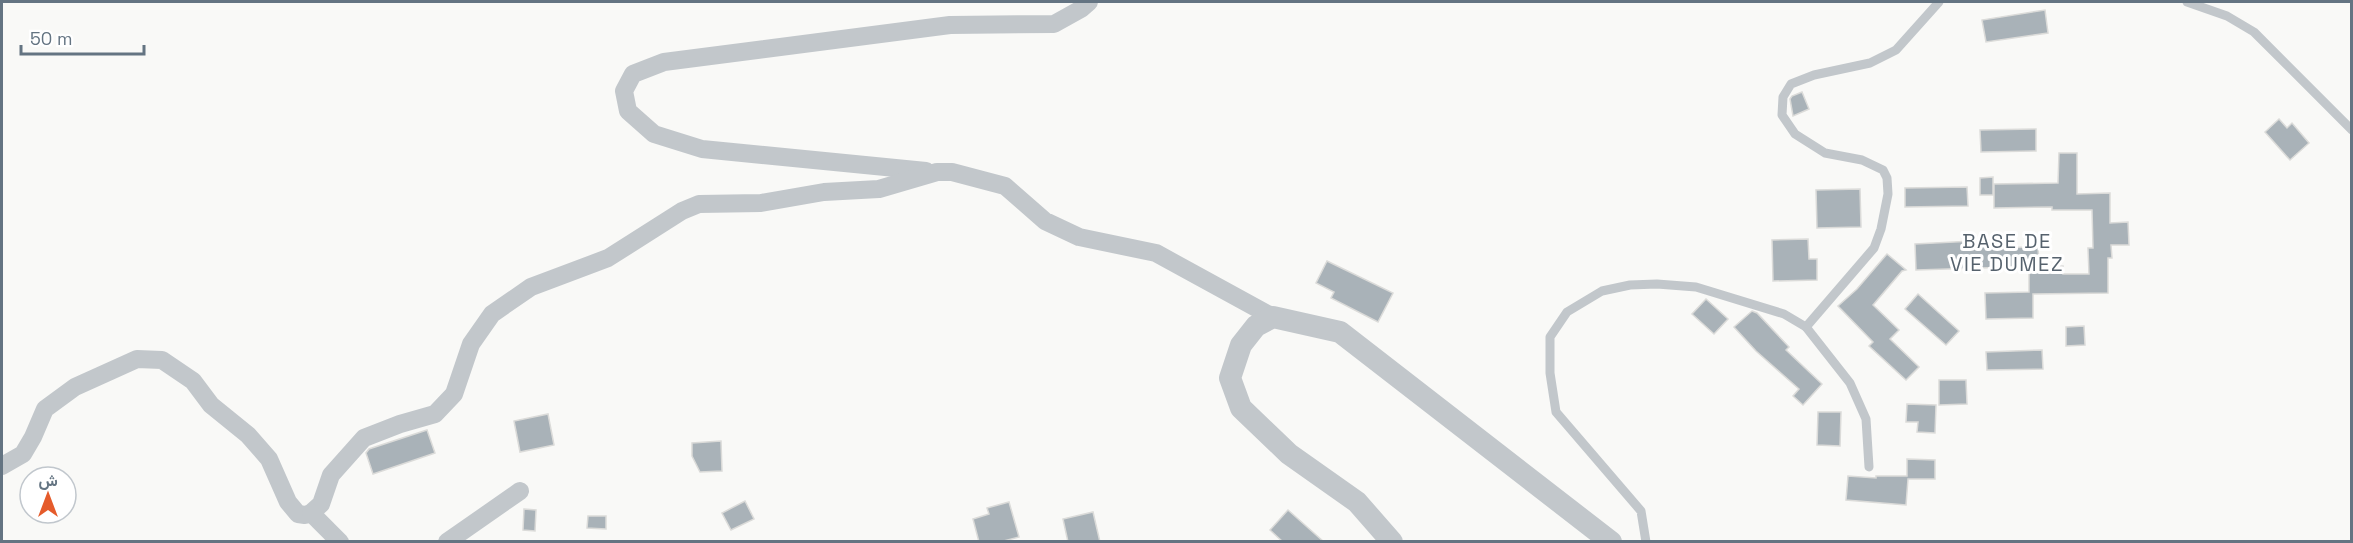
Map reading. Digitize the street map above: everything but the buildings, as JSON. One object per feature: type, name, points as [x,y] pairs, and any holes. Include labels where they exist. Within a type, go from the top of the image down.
[{"type":"street","points":[[1089,2],[1054,24],[950,25],[664,62],[633,74],[624,92],[628,111],[654,134],[702,149],[952,172],[1005,186],[1044,221],[1079,237],[1156,253],[1273,317],[1340,332],[1611,542]]},
{"type":"street","points":[[2,466],[22,454],[33,437],[45,409],[75,387],[138,359],[162,360],[193,381],[211,405],[248,435],[269,459],[288,502],[298,514],[305,515],[321,504],[331,475],[364,438],[435,414],[454,394],[471,344],[492,314],[531,287],[608,258],[682,211],[699,204],[760,203],[824,192],[879,189],[937,172]]},
{"type":"street","points":[[1273,317],[1256,326],[1241,345],[1230,378],[1241,408],[1289,454],[1357,502],[1392,542]]},
{"type":"street","points":[[447,542],[520,491]]},
{"type":"street","points":[[311,513],[340,542]]},
{"type":"lane","points":[[1806,327],[1874,248],[1881,229],[1888,194],[1887,178],[1883,170],[1862,160],[1825,153],[1795,134],[1782,115],[1783,98],[1791,84],[1814,75],[1870,63],[1896,50],[1939,2]]},
{"type":"lane","points":[[2187,2],[2227,16],[2254,32],[2352,130]]},
{"type":"lane","points":[[1646,542],[1641,511],[1556,412],[1550,373],[1550,337],[1567,312],[1602,291],[1630,285],[1657,284],[1696,287],[1784,314],[1806,327],[1850,383],[1866,419],[1869,467]]},
{"type":"district","name":"BASE DE VIE DUMEZ","points":[[2007,252]]}]
